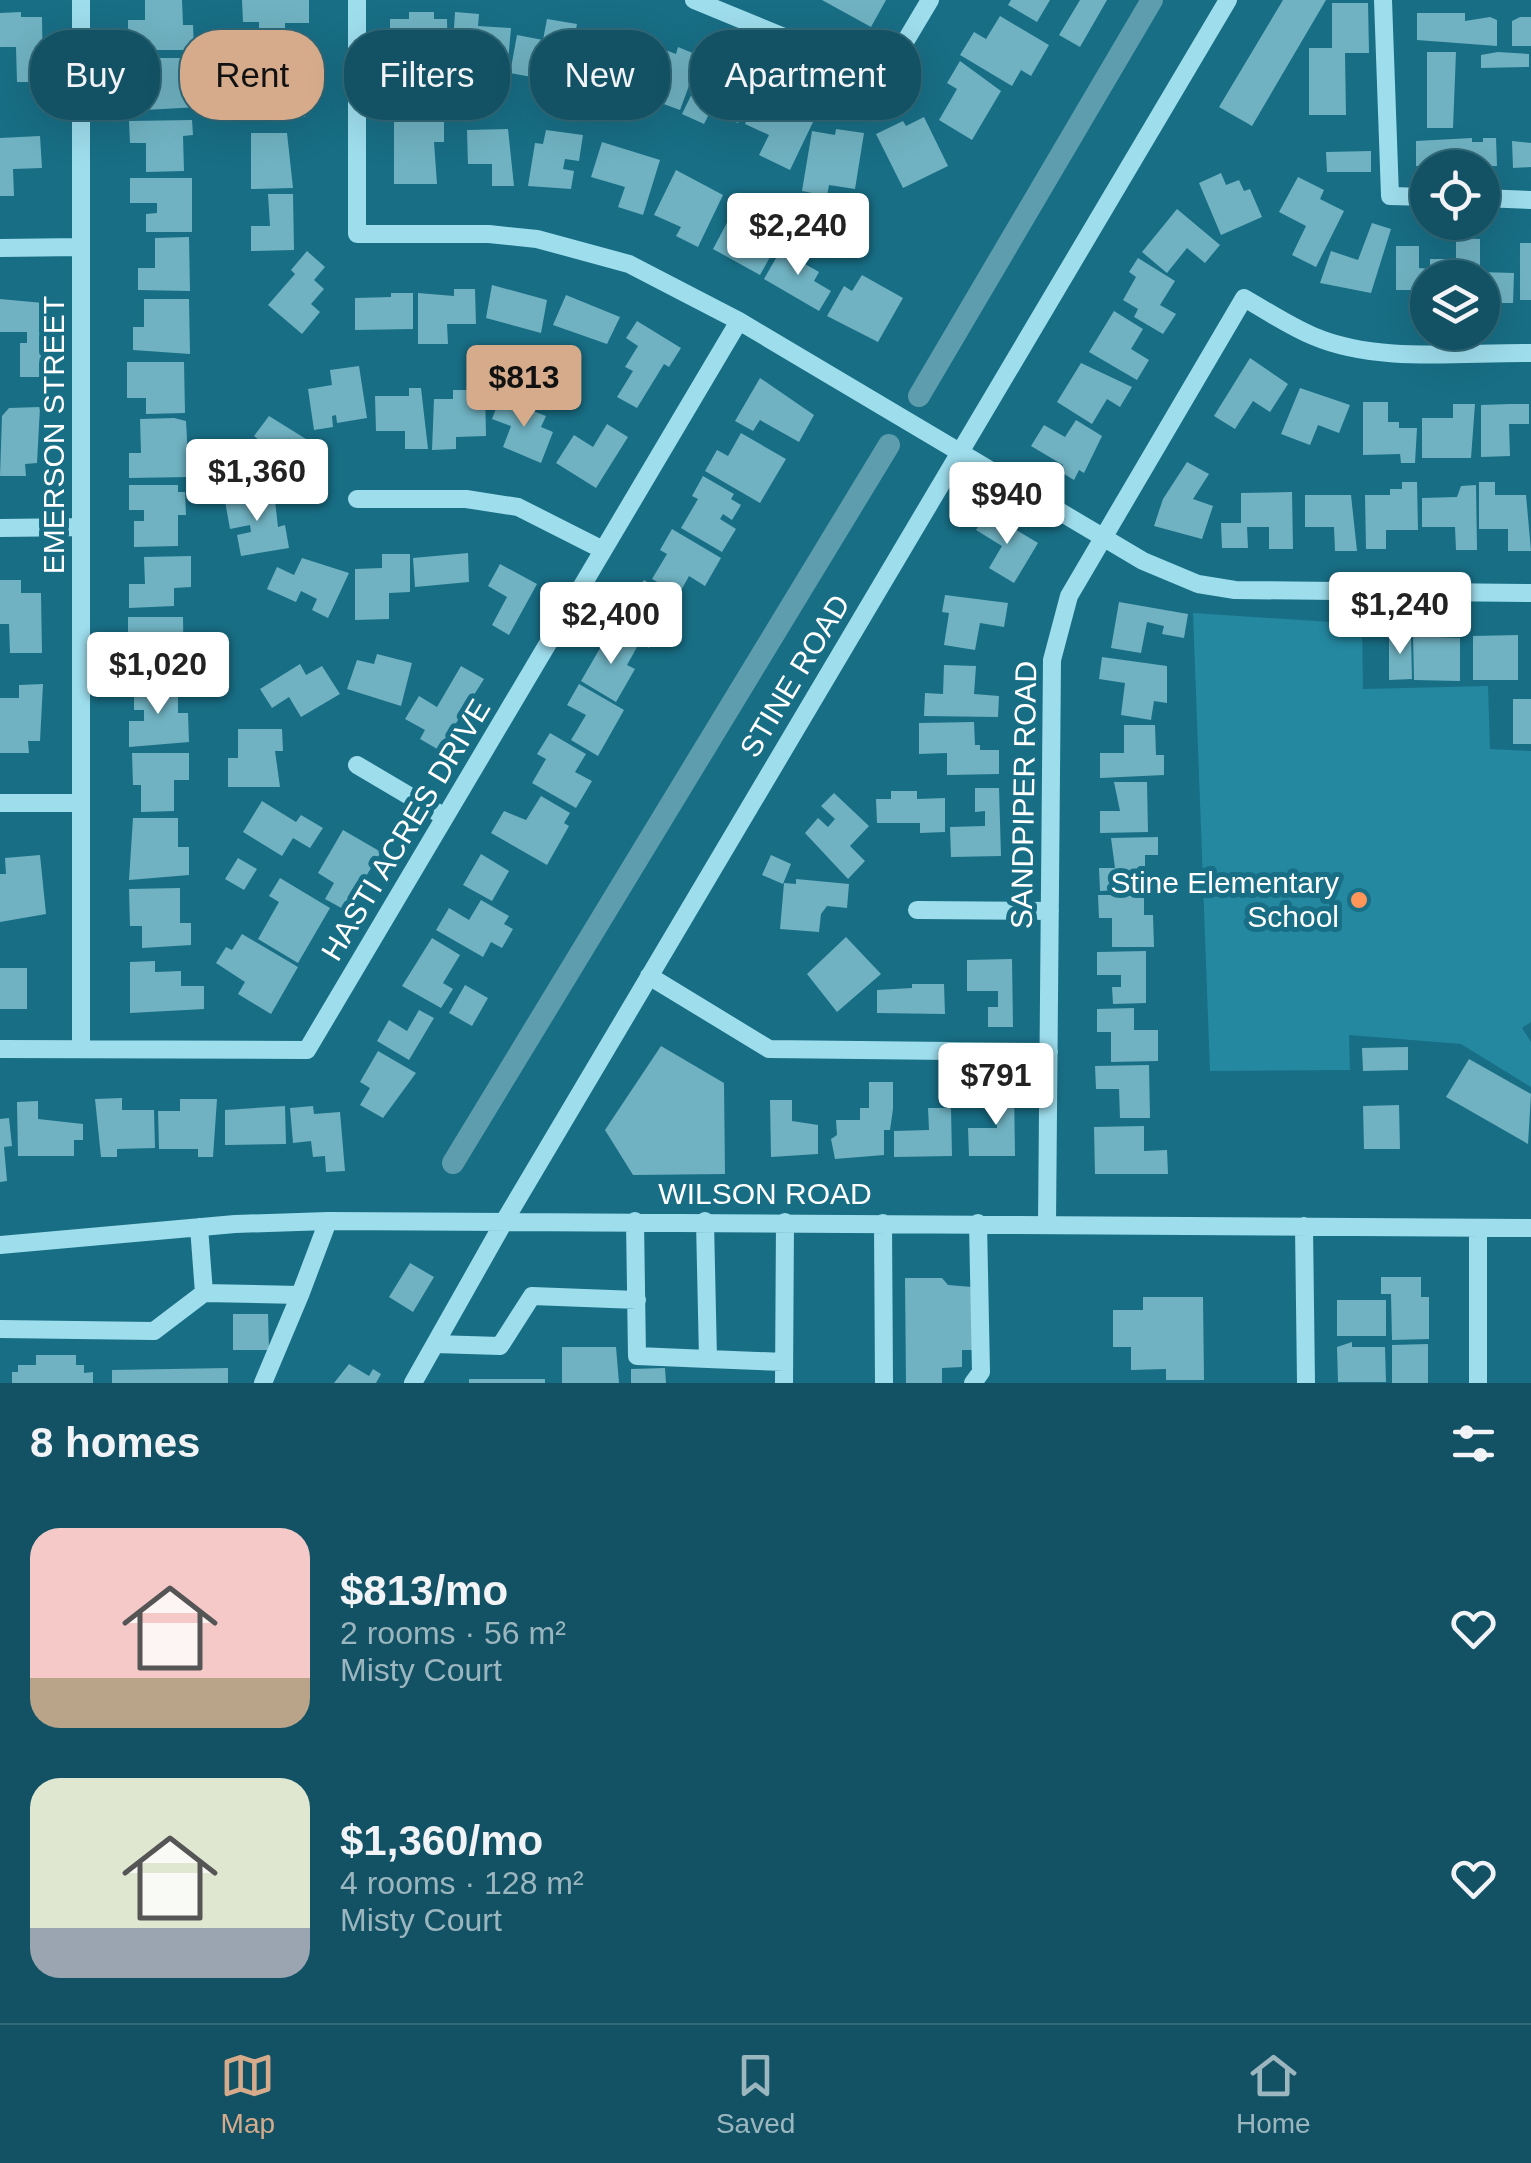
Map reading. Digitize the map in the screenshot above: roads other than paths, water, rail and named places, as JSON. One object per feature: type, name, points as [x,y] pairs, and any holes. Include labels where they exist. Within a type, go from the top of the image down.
[{"type":"street","name":"EMERSON STREET","points":[[81,0],[82,1049]]},
{"type":"street","points":[[356,0],[357,234],[489,234],[583,249],[672,283],[1163,572],[1235,590],[1531,593]]},
{"type":"street","points":[[694,0],[794,41],[877,89],[930,0]]},
{"type":"street","name":"STINE ROAD","points":[[413,1383],[504,1220],[1228,0]]},
{"type":"street","points":[[1384,0],[1390,196],[1410,197]]},
{"type":"street","points":[[1500,199],[1531,200]]},
{"type":"street","points":[[0,248],[81,248]]},
{"type":"street","name":"SANDPIPER ROAD","points":[[1047,1224],[1052,660],[1069,596],[1244,298],[1315,337],[1347,346],[1376,351],[1531,352]]},
{"type":"street","name":"HASTI ACRES DRIVE","points":[[0,1049],[307,1050],[739,321]]},
{"type":"street","points":[[357,499],[466,499],[518,506],[604,550]]},
{"type":"street","points":[[0,528],[81,527]]},
{"type":"street","points":[[357,765],[445,817]]},
{"type":"street","points":[[0,803],[82,803]]},
{"type":"street","points":[[917,910],[1050,911]]},
{"type":"street","points":[[649,976],[769,1048],[1049,1052]]},
{"type":"street","points":[[263,1383],[328,1221]]},
{"type":"street","name":"WILSON ROAD","points":[[0,1245],[199,1227],[328,1221],[1531,1228]]},
{"type":"street","points":[[635,1221],[638,1356],[784,1362]]},
{"type":"street","points":[[705,1221],[708,1359]]},
{"type":"street","points":[[784,1383],[785,1222]]},
{"type":"street","points":[[883,1223],[884,1383]]},
{"type":"street","points":[[974,1383],[981,1372],[978,1224]]},
{"type":"street","points":[[1304,1226],[1306,1383]]},
{"type":"street","points":[[199,1227],[204,1292]]},
{"type":"street","points":[[1478,1228],[1478,1383]]},
{"type":"street","points":[[0,1329],[154,1331],[204,1292],[300,1295]]},
{"type":"street","points":[[435,1344],[500,1346],[532,1296],[636,1300]]},
{"type":"waterway","points":[[919,396],[1152,0]]},
{"type":"waterway","points":[[453,1163],[889,445]]},
{"type":"place","name":"Stine Elementary School","points":[[1359,900]]}]
